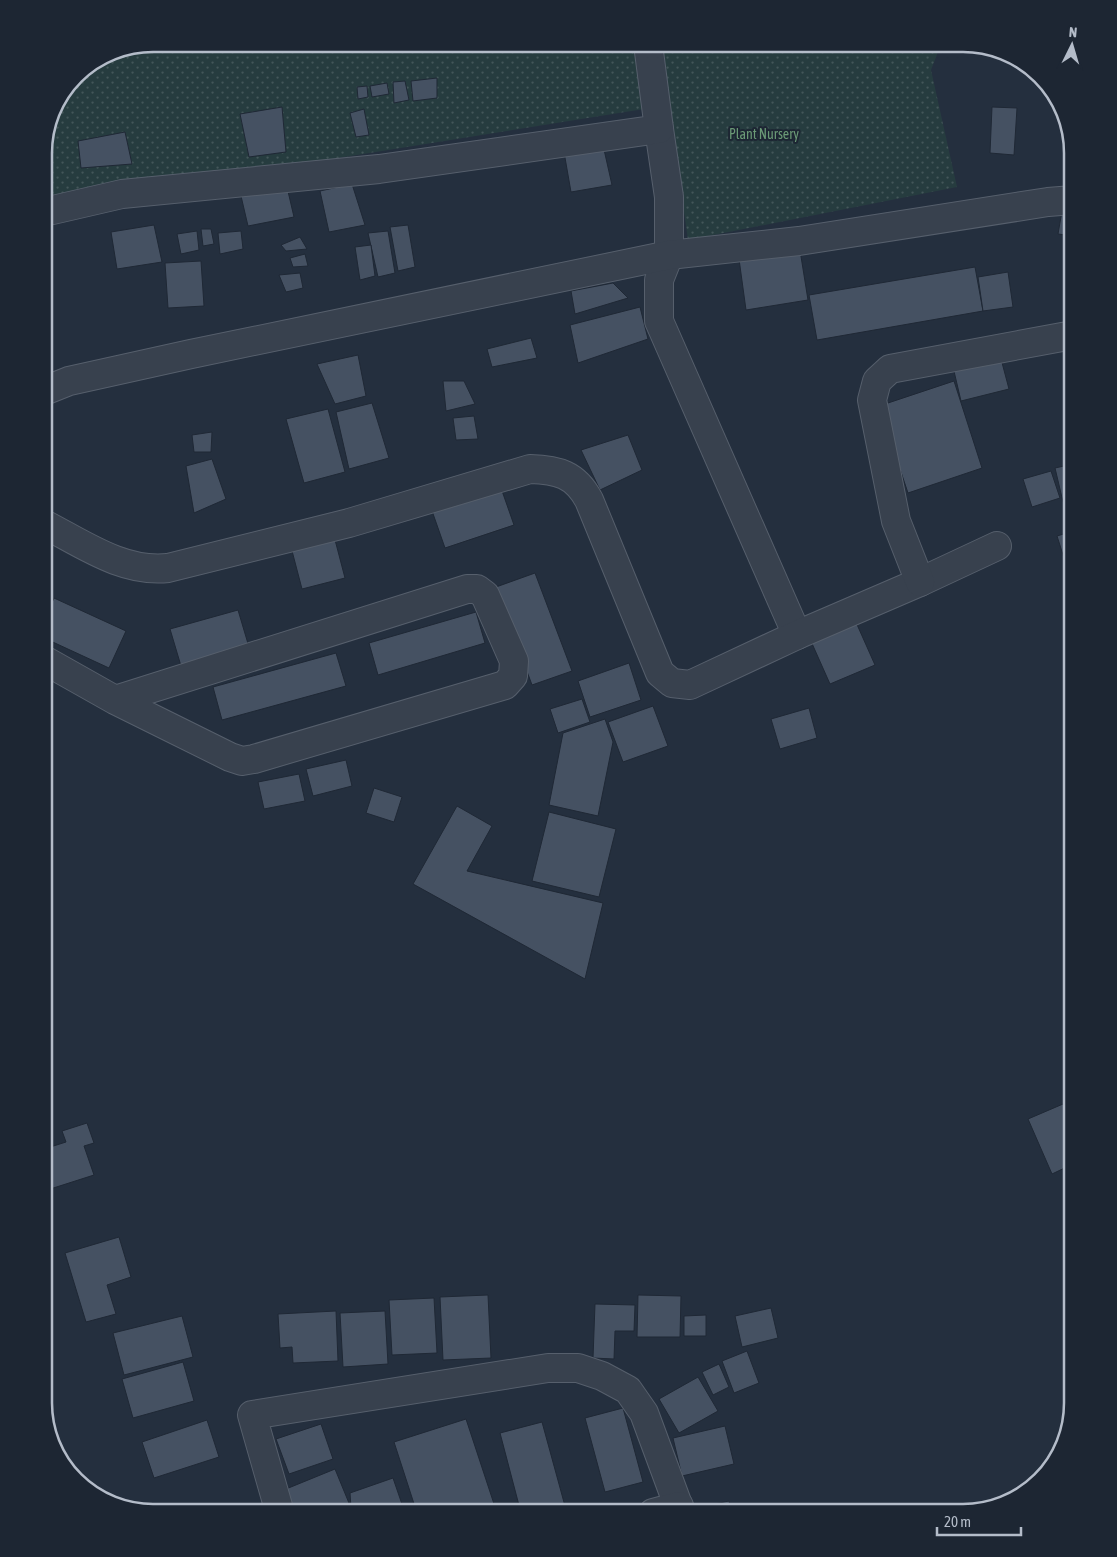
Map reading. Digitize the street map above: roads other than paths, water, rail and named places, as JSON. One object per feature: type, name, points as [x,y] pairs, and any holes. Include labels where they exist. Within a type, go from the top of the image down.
[{"type":"street","points":[[649,53],[669,197],[670,255],[659,280],[659,322],[797,635]]},
{"type":"street","points":[[53,210],[122,194],[379,169],[659,129]]},
{"type":"street","points":[[53,388],[69,382],[191,354],[670,255],[799,241],[1064,201]]},
{"type":"street","points":[[920,582],[896,521],[872,400],[877,381],[890,369],[1064,337]]},
{"type":"street","points":[[53,528],[116,561],[138,568],[153,570],[168,568],[349,523],[530,469],[548,470],[565,475],[582,487],[660,673],[672,683],[690,686],[797,635],[920,582],[997,546]]},
{"type":"street","points":[[53,665],[115,700],[230,757],[242,761],[505,685],[513,676],[514,661],[485,595],[477,589],[467,589],[115,700]]},
{"type":"street","points":[[277,1504],[252,1415],[548,1368],[578,1368],[602,1376],[628,1390],[644,1412],[678,1504]]},
{"type":"park label","name":"Plant Nursery","points":[[764,134]]}]
